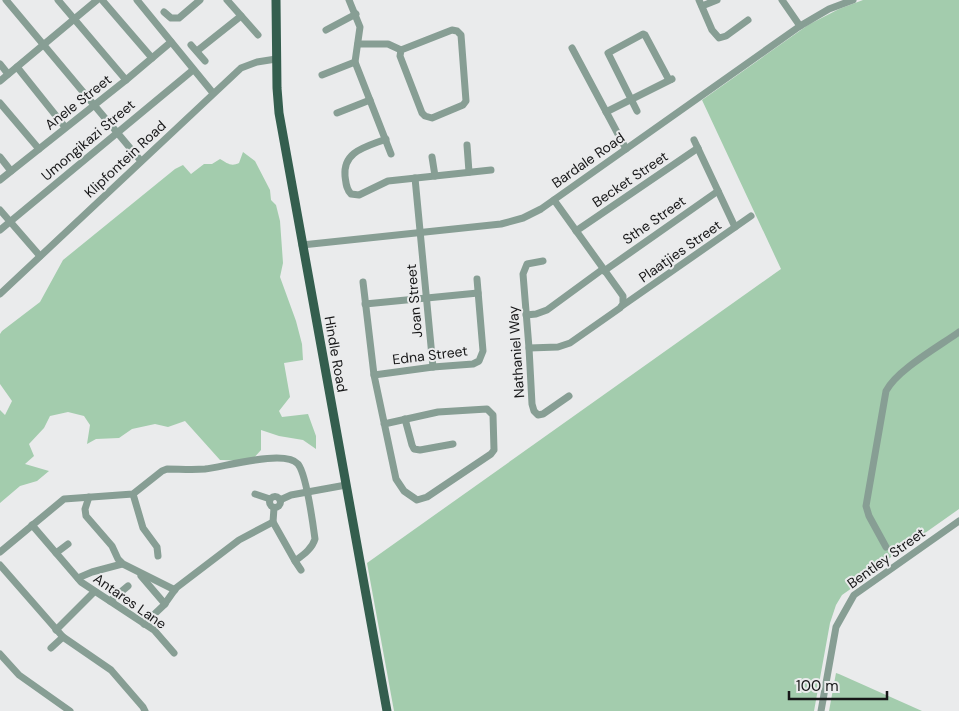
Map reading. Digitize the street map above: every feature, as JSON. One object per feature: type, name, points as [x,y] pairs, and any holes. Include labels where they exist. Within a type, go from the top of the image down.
[{"type":"main road","name":"Hindle Road","points":[[276,0],[276,59],[279,112],[387,711]]},
{"type":"street","points":[[6,0],[141,161]]},
{"type":"street","points":[[58,0],[126,80]]},
{"type":"street","points":[[0,81],[97,0]]},
{"type":"street","points":[[102,0],[152,58]]},
{"type":"street","points":[[137,0],[213,93]]},
{"type":"street","points":[[164,12],[171,18],[178,18],[200,0]]},
{"type":"street","points":[[228,0],[258,35]]},
{"type":"street","points":[[348,0],[356,14],[360,27],[355,62],[391,154]]},
{"type":"street","points":[[717,0],[700,3],[712,30],[719,38],[726,36],[748,20]]},
{"type":"street","points":[[782,0],[800,26]]},
{"type":"street","name":"Bardale Road","points":[[302,245],[508,223],[532,214],[800,26],[829,9],[854,0]]},
{"type":"street","points":[[326,30],[356,14]]},
{"type":"street","points":[[197,51],[241,16]]},
{"type":"street","points":[[358,44],[388,44],[401,50],[452,30],[460,32],[466,99],[464,104],[432,118],[422,113],[400,56],[401,50]]},
{"type":"street","points":[[606,112],[631,99],[670,80],[645,35],[642,34],[608,53],[631,99],[637,111]]},
{"type":"street","name":"Anele Street","points":[[0,180],[171,42]]},
{"type":"street","points":[[191,45],[205,61]]},
{"type":"street","points":[[572,48],[626,149]]},
{"type":"street","name":"Klipfontein Road","points":[[0,294],[241,68],[249,64],[276,59]]},
{"type":"street","points":[[322,75],[355,62]]},
{"type":"street","points":[[0,64],[8,74]]},
{"type":"street","points":[[17,66],[65,127]]},
{"type":"street","name":"Umongikazi Street","points":[[0,230],[193,70]]},
{"type":"street","points":[[337,113],[370,100]]},
{"type":"street","points":[[0,102],[39,149]]},
{"type":"street","points":[[386,139],[357,151],[346,161],[346,186],[349,192],[354,195],[360,195],[388,181],[491,170]]},
{"type":"street","points":[[694,140],[736,226]]},
{"type":"street","points":[[467,145],[469,172]]},
{"type":"street","name":"Becket Street","points":[[576,231],[698,148]]},
{"type":"street","points":[[0,157],[11,171]]},
{"type":"street","points":[[432,157],[435,176]]},
{"type":"street","name":"Joan Street","points":[[415,178],[432,367]]},
{"type":"street","name":"Sthe Street","points":[[526,315],[547,310],[718,191]]},
{"type":"street","points":[[554,200],[623,296],[621,307]]},
{"type":"street","points":[[0,210],[40,256]]},
{"type":"street","name":"Plaatjies Street","points":[[530,348],[558,347],[570,343],[751,216]]},
{"type":"street","name":"Nathaniel Way","points":[[543,261],[528,264],[524,270],[532,404],[538,415],[548,412],[570,396]]},
{"type":"street","name":"Edna Street","points":[[363,282],[374,375],[432,367],[473,364],[481,359],[483,351],[476,279]]},
{"type":"street","points":[[365,304],[478,293]]},
{"type":"street","points":[[886,547],[869,516],[866,506],[886,391],[889,384],[898,375],[959,332]]},
{"type":"street","points":[[374,375],[384,424],[396,479],[404,492],[417,500],[427,498],[491,454],[494,450],[492,415],[487,409],[438,412],[384,424]]},
{"type":"street","points":[[405,419],[414,449],[420,450],[453,444]]},
{"type":"street","points":[[0,552],[64,499],[133,494],[162,470],[167,469],[205,469],[280,458],[292,460],[298,464],[307,492],[315,541],[307,552],[294,561]]},
{"type":"street","points":[[280,500],[291,495],[346,484]]},
{"type":"street","points":[[133,494],[143,528],[157,547],[158,556]]},
{"type":"street","points":[[255,494],[270,499],[274,496],[280,500]]},
{"type":"street","points":[[89,497],[85,508],[86,516],[112,546],[122,564],[175,590]]},
{"type":"street","points":[[270,499],[270,505],[274,508],[273,522],[294,561],[302,570]]},
{"type":"street","points":[[274,508],[279,506],[280,500]]},
{"type":"street","name":"Bentley Street","points":[[821,711],[836,626],[854,595],[959,520]]},
{"type":"street","points":[[144,624],[165,604],[175,590],[239,540],[273,522]]},
{"type":"street","name":"Antares Lane","points":[[32,525],[78,578],[94,592],[158,634],[174,653]]},
{"type":"street","points":[[56,553],[68,544]]},
{"type":"street","points":[[78,578],[122,564]]},
{"type":"street","points":[[0,565],[56,630],[63,637],[111,670],[145,711]]},
{"type":"street","points":[[140,573],[165,604]]},
{"type":"street","points":[[110,601],[128,586]]},
{"type":"street","points":[[56,630],[94,592]]},
{"type":"street","points":[[51,648],[63,637]]},
{"type":"street","points":[[0,654],[19,674],[70,711]]},
{"type":"green space","points":[[863,0],[959,0],[959,509],[908,545],[908,548],[890,557],[882,567],[842,595],[836,605],[830,623],[814,711],[394,711],[367,563],[781,269],[702,100],[808,25],[839,9]]},
{"type":"green space","points":[[243,152],[255,161],[270,190],[271,200],[276,205],[280,221],[283,263],[280,277],[302,344],[303,360],[284,363],[290,397],[279,411],[282,417],[308,414],[316,436],[316,449],[303,440],[279,436],[261,430],[261,450],[251,461],[220,460],[185,421],[168,427],[155,424],[132,429],[119,438],[96,439],[87,444],[90,425],[84,416],[68,412],[50,416],[44,428],[29,444],[34,456],[25,464],[49,471],[37,481],[20,486],[0,503],[0,410],[5,415],[12,401],[0,384],[0,334],[2,331],[40,302],[63,260],[175,169],[183,165],[191,174],[204,164],[212,164],[220,159],[234,165],[239,163]]},
{"type":"green space","points":[[836,673],[839,674],[922,711],[829,711]]}]
